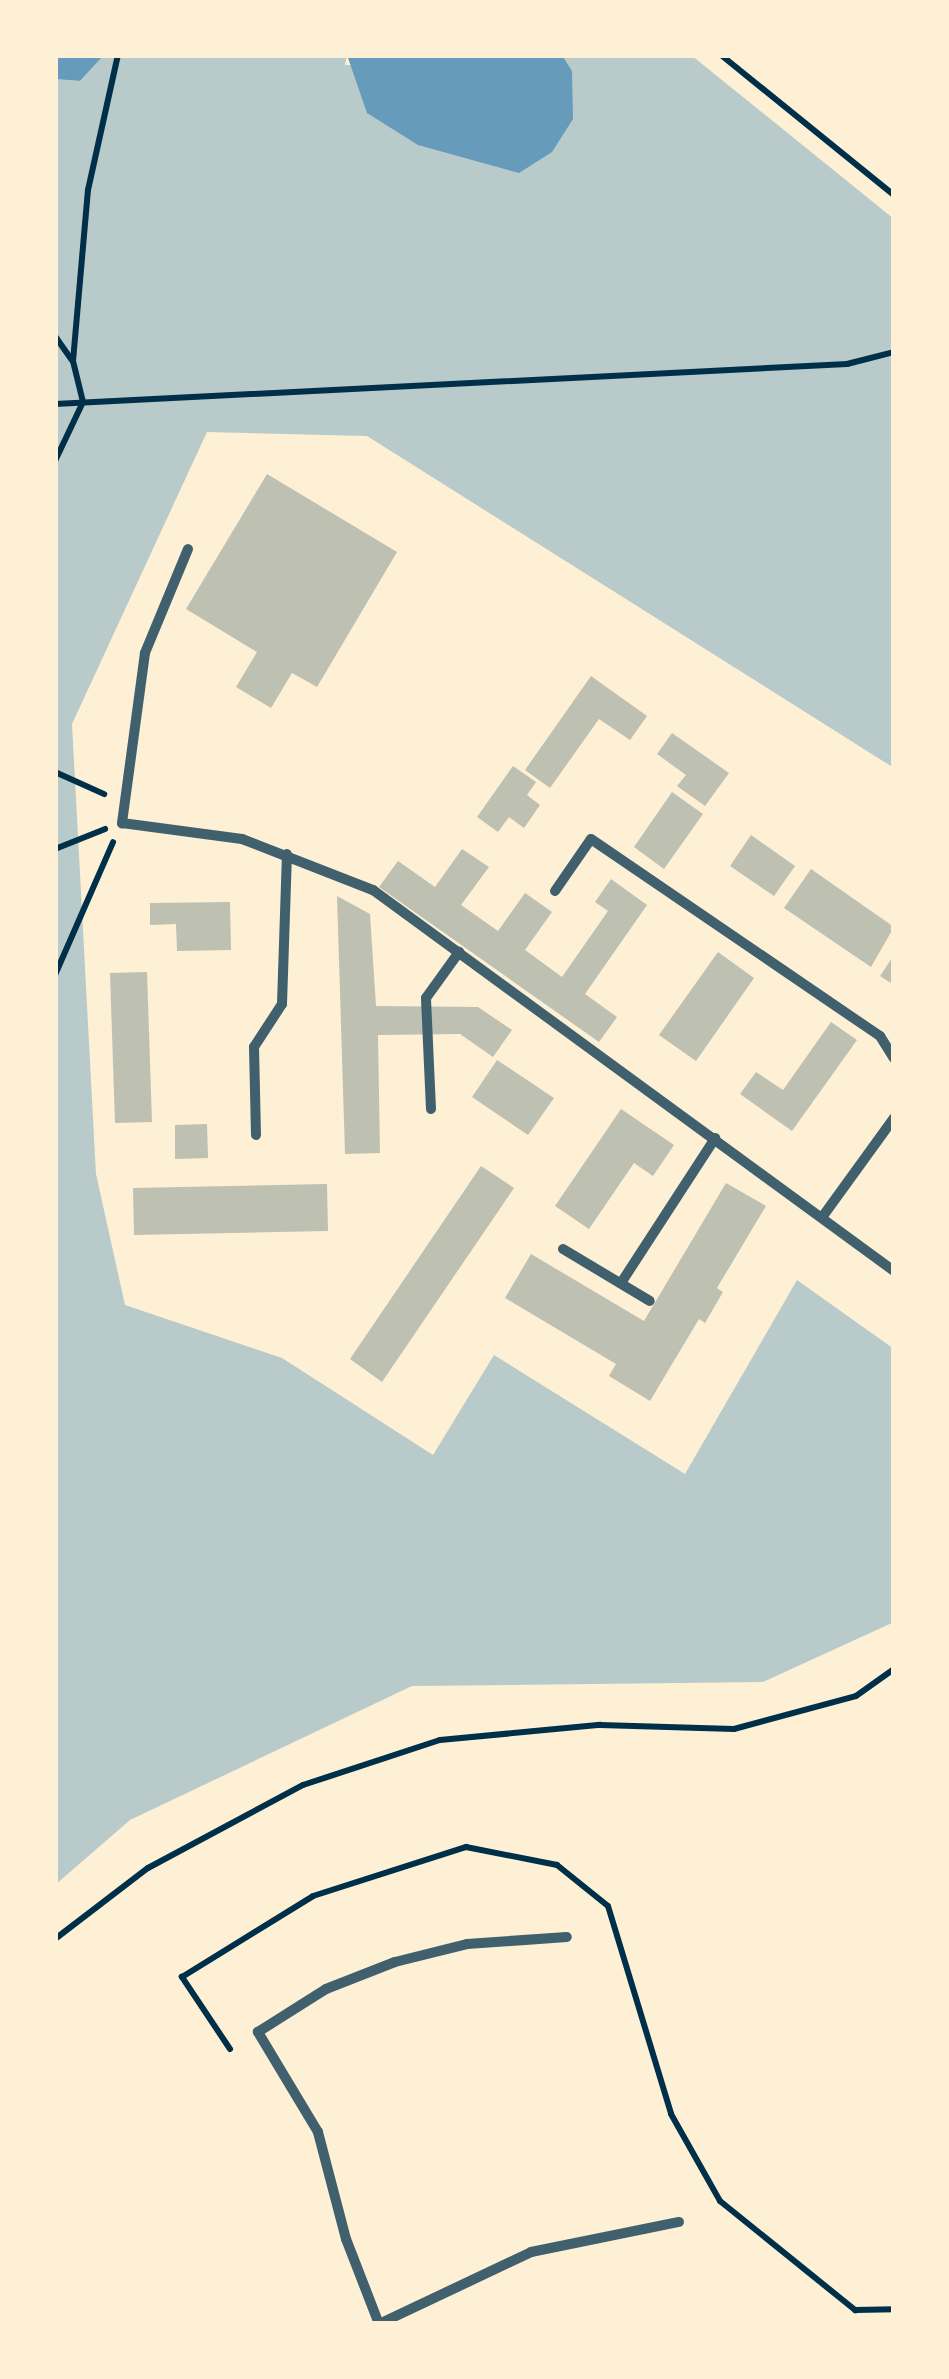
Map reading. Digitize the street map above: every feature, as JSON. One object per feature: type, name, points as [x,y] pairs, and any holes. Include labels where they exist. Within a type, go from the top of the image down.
[{"type":"street","points":[[188,549],[145,652],[122,823],[242,839],[374,890],[894,1271]]},
{"type":"street","points":[[555,890],[591,839],[880,1036],[894,1058]]},
{"type":"street","points":[[256,1136],[254,1047],[282,1004],[287,854]]},
{"type":"street","points":[[431,1109],[426,998],[459,952]]},
{"type":"street","points":[[824,1216],[894,1118]]},
{"type":"street","points":[[621,1283],[716,1138]]},
{"type":"street","points":[[563,1249],[650,1301]]},
{"type":"street","points":[[566,1936],[467,1944],[395,1962],[326,1989],[258,2032],[318,2132],[379,2324],[541,2248],[680,2222]]},
{"type":"path","points":[[55,460],[83,402],[73,361],[88,190],[118,55]]},
{"type":"path","points":[[721,55],[894,195]]},
{"type":"path","points":[[55,336],[73,361]]},
{"type":"path","points":[[55,404],[847,364],[894,352]]},
{"type":"path","points":[[55,772],[126,802]]},
{"type":"path","points":[[55,849],[122,823]]},
{"type":"path","points":[[55,974],[122,823]]},
{"type":"path","points":[[55,1939],[148,1868],[303,1785],[423,1746],[600,1725],[734,1729],[856,1696],[894,1669]]},
{"type":"path","points":[[230,2049],[182,1977],[313,1896],[466,1847],[557,1864],[608,1906],[671,2114],[720,2201],[854,2310],[894,2309]]},
{"type":"shaded area","points":[[104,55],[347,55],[345,65],[572,72],[562,55],[691,55],[894,219],[894,768],[367,436],[207,432],[72,724],[96,1174],[125,1305],[282,1358],[433,1455],[494,1355],[685,1474],[797,1280],[894,1349],[894,1622],[763,1682],[412,1686],[130,1820],[55,1885],[55,79],[80,81]]},
{"type":"water","points":[[55,55],[104,55],[80,81],[55,79]]},
{"type":"water","points":[[347,55],[562,55],[572,71],[573,119],[552,152],[519,173],[418,145],[367,113]]},
{"type":"building","points":[[267,474],[397,552],[317,687],[292,673],[271,708],[236,687],[257,652],[186,609]]},
{"type":"building","points":[[591,676],[647,716],[630,740],[599,719],[550,788],[525,770]]},
{"type":"building","points":[[672,733],[729,773],[705,806],[677,786],[686,775],[657,754]]},
{"type":"building","points":[[513,766],[536,782],[527,795],[540,805],[524,828],[509,817],[498,832],[477,817]]},
{"type":"building","points":[[672,792],[703,814],[664,869],[634,847]]},
{"type":"building","points":[[751,835],[795,866],[774,896],[730,866]]},
{"type":"building","points":[[462,849],[489,867],[461,905],[498,931],[525,893],[552,912],[525,950],[562,977],[608,911],[595,902],[611,879],[647,905],[585,994],[617,1017],[599,1042],[379,887],[398,861],[435,887]]},
{"type":"building","points":[[811,869],[894,927],[871,967],[784,908]]},
{"type":"building","points":[[337,896],[370,914],[376,1006],[478,1007],[512,1030],[493,1057],[460,1034],[378,1035],[380,1153],[345,1154]]},
{"type":"building","points":[[230,902],[231,950],[177,951],[176,924],[150,925],[150,903]]},
{"type":"building","points":[[718,952],[754,978],[696,1061],[659,1035]]},
{"type":"building","points":[[894,955],[894,985],[880,976]]},
{"type":"building","points":[[147,972],[152,1122],[115,1123],[110,973]]},
{"type":"building","points":[[831,1022],[857,1040],[792,1131],[740,1094],[756,1072],[783,1090]]},
{"type":"building","points":[[497,1060],[554,1098],[528,1135],[472,1097]]},
{"type":"building","points":[[621,1109],[674,1145],[653,1176],[634,1163],[589,1229],[555,1206]]},
{"type":"building","points":[[207,1124],[208,1158],[175,1159],[175,1125]]},
{"type":"building","points":[[481,1166],[514,1188],[382,1382],[350,1359]]},
{"type":"building","points":[[726,1183],[766,1206],[717,1288],[723,1292],[705,1323],[699,1319],[650,1401],[609,1376],[616,1364],[505,1298],[531,1254],[644,1321]]},
{"type":"building","points":[[327,1184],[328,1231],[134,1235],[133,1188]]}]
